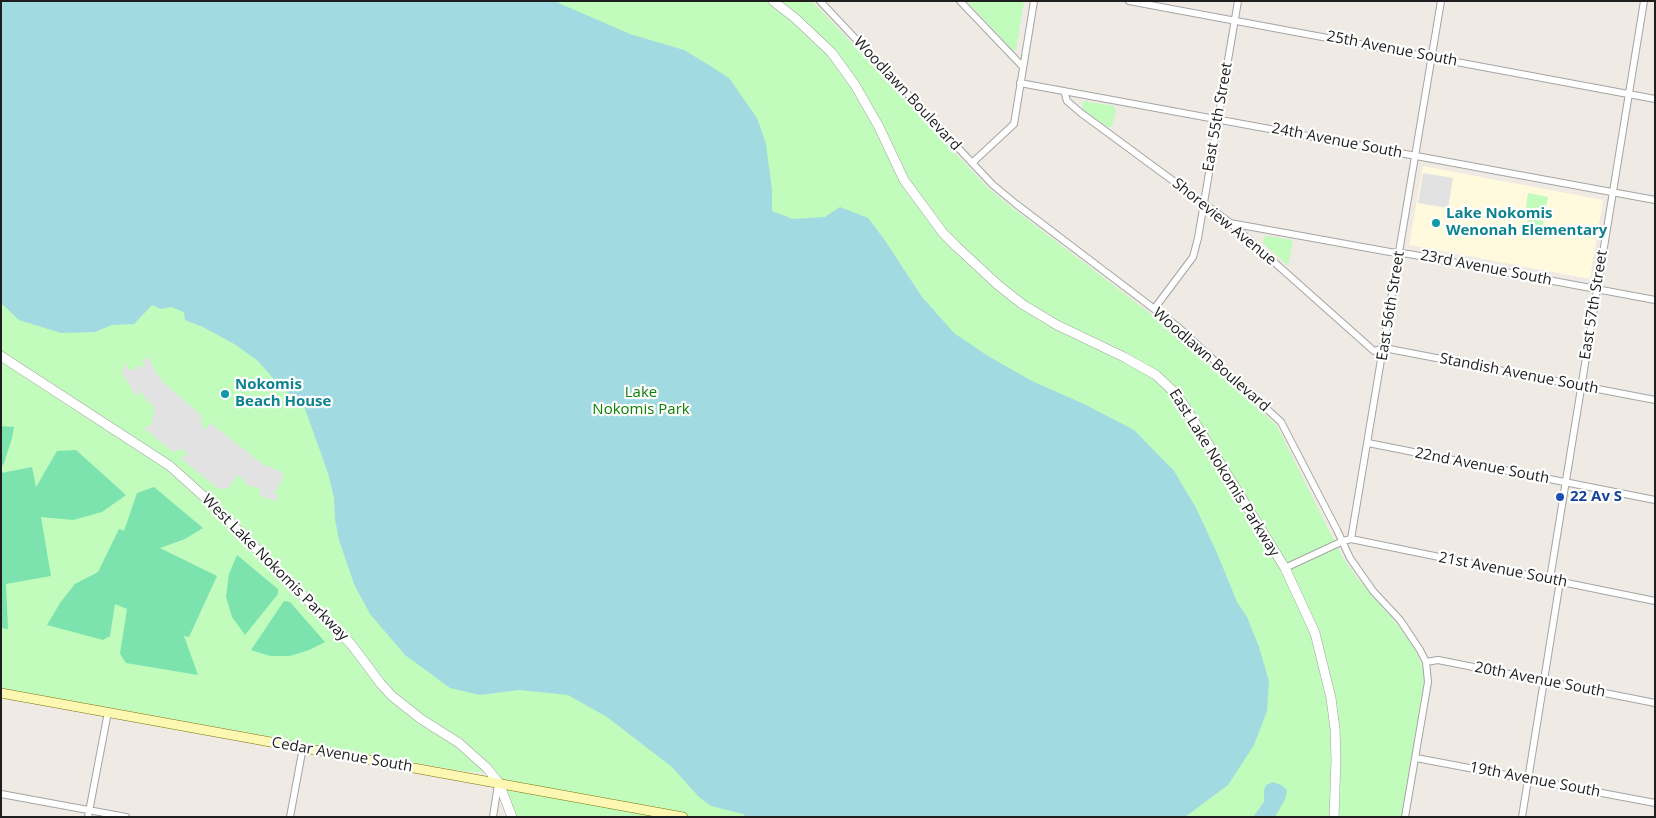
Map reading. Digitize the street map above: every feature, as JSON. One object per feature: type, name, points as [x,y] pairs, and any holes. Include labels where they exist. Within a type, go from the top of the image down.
[{"type":"main road","name":"Cedar Avenue South","points":[[1,693],[683,817]]},
{"type":"street","name":"East Lake Nokomis Parkway","points":[[772,1],[795,18],[832,53],[855,85],[879,127],[904,180],[943,233],[973,263],[1022,304],[1057,325],[1141,365],[1166,383],[1186,408],[1285,568],[1315,633],[1331,698],[1335,729],[1334,817]]},
{"type":"street","name":"Woodlawn Boulevard","points":[[820,1],[993,185],[1178,327],[1282,422],[1350,558],[1361,575],[1400,620],[1426,662],[1428,682],[1405,817]]},
{"type":"street","points":[[960,1],[1023,67]]},
{"type":"street","points":[[972,163],[1014,124],[1034,1]]},
{"type":"street","name":"25th Avenue South","points":[[1129,1],[1655,98]]},
{"type":"street","name":"East 55th Street","points":[[1154,310],[1193,257],[1204,204],[1238,1]]},
{"type":"street","name":"East 56th Street","points":[[1352,540],[1442,1]]},
{"type":"street","name":"East 57th Street","points":[[1550,579],[1644,1]]},
{"type":"street","name":"24th Avenue South","points":[[1020,83],[1655,200]]},
{"type":"street","name":"Shoreview Avenue","points":[[1064,91],[1067,101],[1081,113],[1229,222],[1371,349],[1374,351],[1384,348]]},
{"type":"street","name":"23rd Avenue South","points":[[1229,222],[1655,300]]},
{"type":"street","name":"Standish Avenue South","points":[[1384,348],[1655,400]]},
{"type":"street","name":"West Lake Nokomis Parkway","points":[[1,356],[174,469],[220,510],[351,644],[392,696],[414,713],[449,735],[488,768],[499,783],[512,817]]},
{"type":"street","name":"22nd Avenue South","points":[[1368,443],[1655,500]]},
{"type":"street","points":[[1285,568],[1343,541],[1352,540]]},
{"type":"street","name":"21st Avenue South","points":[[1352,540],[1655,601]]},
{"type":"street","points":[[1522,817],[1560,581]]},
{"type":"street","name":"20th Avenue South","points":[[1426,662],[1438,660],[1655,702]]},
{"type":"street","points":[[89,813],[108,712]]},
{"type":"street","points":[[290,817],[302,748]]},
{"type":"street","name":"19th Avenue South","points":[[1416,758],[1655,803]]},
{"type":"street","points":[[493,817],[499,783]]},
{"type":"street","points":[[1,794],[89,813],[126,817]]},
{"type":"shaded area","points":[[1423,166],[1603,200],[1590,279],[1409,245]]},
{"type":"shaded area","points":[[1423,173],[1453,178],[1448,208],[1418,203]]},
{"type":"shaded area","points":[[148,356],[155,371],[164,383],[202,416],[201,424],[207,430],[209,422],[264,465],[282,472],[283,480],[277,486],[279,487],[274,493],[277,494],[278,501],[260,496],[260,488],[249,486],[237,474],[234,483],[231,480],[230,488],[219,489],[180,458],[188,454],[182,449],[173,452],[144,428],[151,425],[155,407],[147,401],[140,390],[136,397],[121,371],[126,363],[128,369],[137,370],[135,366],[145,367],[142,362]]},
{"type":"green space","name":"Lake Nokomis Park","points":[[1,1],[812,1],[989,189],[1177,334],[1277,426],[1342,556],[1357,578],[1396,623],[1415,649],[1424,671],[1424,681],[1401,817],[516,817],[496,773],[460,771],[1,688]]},
{"type":"green space","points":[[967,1],[1024,1],[1016,50],[1013,51]]},
{"type":"green space","points":[[1084,101],[1114,106],[1116,111],[1112,127],[1107,127],[1083,109],[1082,104]]},
{"type":"green space","points":[[1528,193],[1548,197],[1542,229],[1529,227],[1525,214]]},
{"type":"green space","points":[[1264,237],[1293,240],[1288,266],[1263,243]]},
{"type":"green space","points":[[1,426],[14,427],[4,463],[1,467]]},
{"type":"green space","points":[[76,450],[126,495],[102,512],[73,520],[41,517],[51,576],[6,584],[8,629],[1,628],[1,473],[32,467],[36,487],[57,451]]},
{"type":"green space","points":[[154,487],[203,528],[185,539],[160,548],[217,576],[189,637],[184,636],[198,675],[126,663],[120,654],[127,609],[115,604],[110,636],[103,640],[47,625],[60,603],[75,584],[98,572],[119,529],[124,531],[137,493]]},
{"type":"green space","points":[[237,555],[278,589],[278,594],[245,635],[232,617],[226,597],[229,574]]},
{"type":"green space","points":[[284,601],[290,602],[325,642],[290,656],[270,656],[251,650]]},
{"type":"water","name":"Lake Nokomis Park","points":[[1,1],[554,1],[630,34],[684,50],[729,78],[757,118],[766,144],[772,190],[772,211],[793,219],[825,217],[840,207],[868,218],[922,297],[954,333],[988,356],[1032,381],[1084,404],[1134,430],[1174,471],[1196,508],[1237,602],[1247,617],[1259,647],[1269,681],[1267,711],[1254,745],[1228,785],[1185,817],[745,817],[743,814],[711,806],[699,797],[672,767],[607,717],[568,695],[519,690],[480,695],[450,688],[405,655],[370,614],[354,584],[339,540],[334,498],[328,473],[304,406],[279,385],[258,361],[236,345],[203,327],[185,320],[184,312],[171,307],[161,309],[152,305],[134,324],[112,325],[95,332],[61,333],[19,320],[1,303]]},
{"type":"water","points":[[1273,782],[1281,785],[1287,791],[1285,799],[1275,817],[1253,817],[1264,802],[1266,785]]},
{"type":"place","name":"Lake Nokomis Wenonah Elementary","points":[[1436,223]]},
{"type":"place","name":"Nokomis Beach House","points":[[225,394]]},
{"type":"place","name":"22 Av S","points":[[1560,497]]}]
